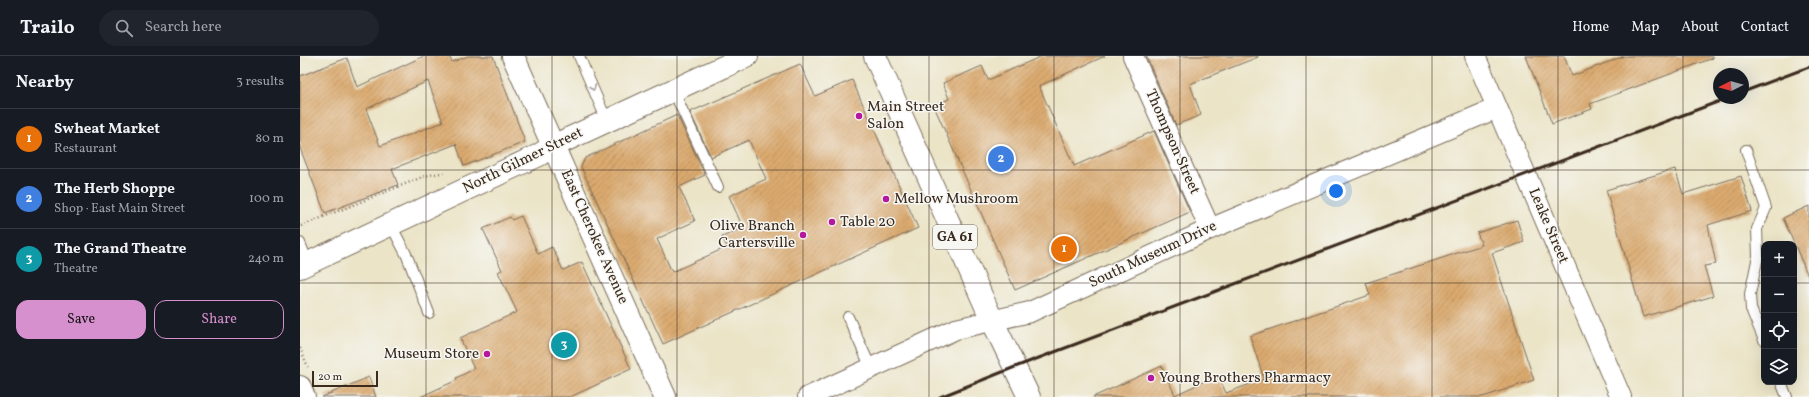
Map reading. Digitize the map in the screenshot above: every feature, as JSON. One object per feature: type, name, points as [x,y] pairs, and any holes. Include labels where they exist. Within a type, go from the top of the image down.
[{"type":"street","name":"East Cherokee Avenue","points":[[514,56],[552,146],[665,397]]},
{"type":"street","name":"GA 61","points":[[875,56],[992,320],[1029,397]]},
{"type":"street","name":"Thompson Street","points":[[1133,56],[1210,229]]},
{"type":"street","name":"Leake Street","points":[[1475,56],[1621,397]]},
{"type":"street","name":"North Gilmer Street","points":[[304,265],[540,155],[552,146],[741,57]]},
{"type":"street","name":"South Museum Drive","points":[[808,397],[956,329],[1030,312],[1210,229],[1497,108]]},
{"type":"street","points":[[300,387],[304,397]]},
{"type":"lane","points":[[579,56],[607,121]]},
{"type":"lane","points":[[673,90],[718,187]]},
{"type":"lane","points":[[1746,150],[1766,208],[1757,229],[1758,256],[1750,294],[1751,309],[1761,333]]},
{"type":"lane","points":[[391,225],[407,256],[429,313]]},
{"type":"lane","points":[[300,243],[304,265]]},
{"type":"lane","points":[[848,317],[871,368]]},
{"type":"lane","points":[[1782,385],[1787,397]]},
{"type":"path","points":[[300,226],[424,176],[447,172]]},
{"type":"building","points":[[424,56],[449,56],[452,62],[468,56],[493,56],[525,142],[464,166],[456,144],[392,169],[398,185],[325,213],[300,148],[300,76],[347,58],[357,87]],"holes":[[[428,81],[443,122],[380,146],[366,109]]]},
{"type":"building","points":[[1042,56],[1105,56],[1039,86],[1074,166],[1154,131],[1190,212],[1015,290],[934,106],[949,99],[943,83],[982,66],[988,80]]},
{"type":"building","points":[[1146,56],[1258,57],[1190,84],[1201,115],[1176,125]]},
{"type":"building","points":[[1526,56],[1564,56],[1572,76],[1624,56],[1713,56],[1713,58],[1590,104],[1592,109],[1552,124]]},
{"type":"building","points":[[800,64],[815,96],[852,80],[918,228],[663,344],[581,167],[585,158],[677,115],[705,175],[679,187],[695,221],[657,239],[672,272],[727,247],[722,237],[743,228],[729,196],[766,179],[749,140],[711,157],[690,112]]},
{"type":"building","points":[[1675,169],[1683,194],[1741,176],[1752,211],[1708,225],[1716,264],[1704,266],[1713,296],[1643,317],[1606,190]]},
{"type":"building","points":[[1809,206],[1809,278],[1797,250],[1797,241],[1793,241],[1783,218]]},
{"type":"building","points":[[521,216],[538,254],[552,247],[563,270],[582,262],[631,369],[570,397],[420,397],[457,380],[456,378],[474,369],[460,338],[517,312],[498,272],[502,270],[483,229],[510,217],[512,220]]},
{"type":"building","points":[[1517,220],[1524,242],[1492,253],[1534,380],[1483,397],[1093,397],[1162,366],[1175,395],[1218,375],[1226,393],[1264,379],[1250,336],[1370,295],[1366,283],[1482,245],[1477,233]]},
{"type":"building","points":[[369,377],[376,397],[322,397]]},
{"type":"railway","points":[[1749,90],[1809,67]]},
{"type":"railway","points":[[940,397],[1015,367],[1713,104]]},
{"type":"place","name":"Main Street Salon","points":[[859,116]]},
{"type":"place","name":"The Herb Shoppe","points":[[1001,159]]},
{"type":"place","name":"Mellow Mushroom","points":[[886,199]]},
{"type":"place","name":"Table 20","points":[[832,222]]},
{"type":"place","name":"Olive Branch Cartersville","points":[[803,235]]},
{"type":"place","name":"Swheat Market","points":[[1064,249]]},
{"type":"place","name":"The Grand Theatre","points":[[564,345]]},
{"type":"place","name":"Museum Store","points":[[487,354]]},
{"type":"place","name":"Young Brothers Pharmacy","points":[[1151,378]]}]
